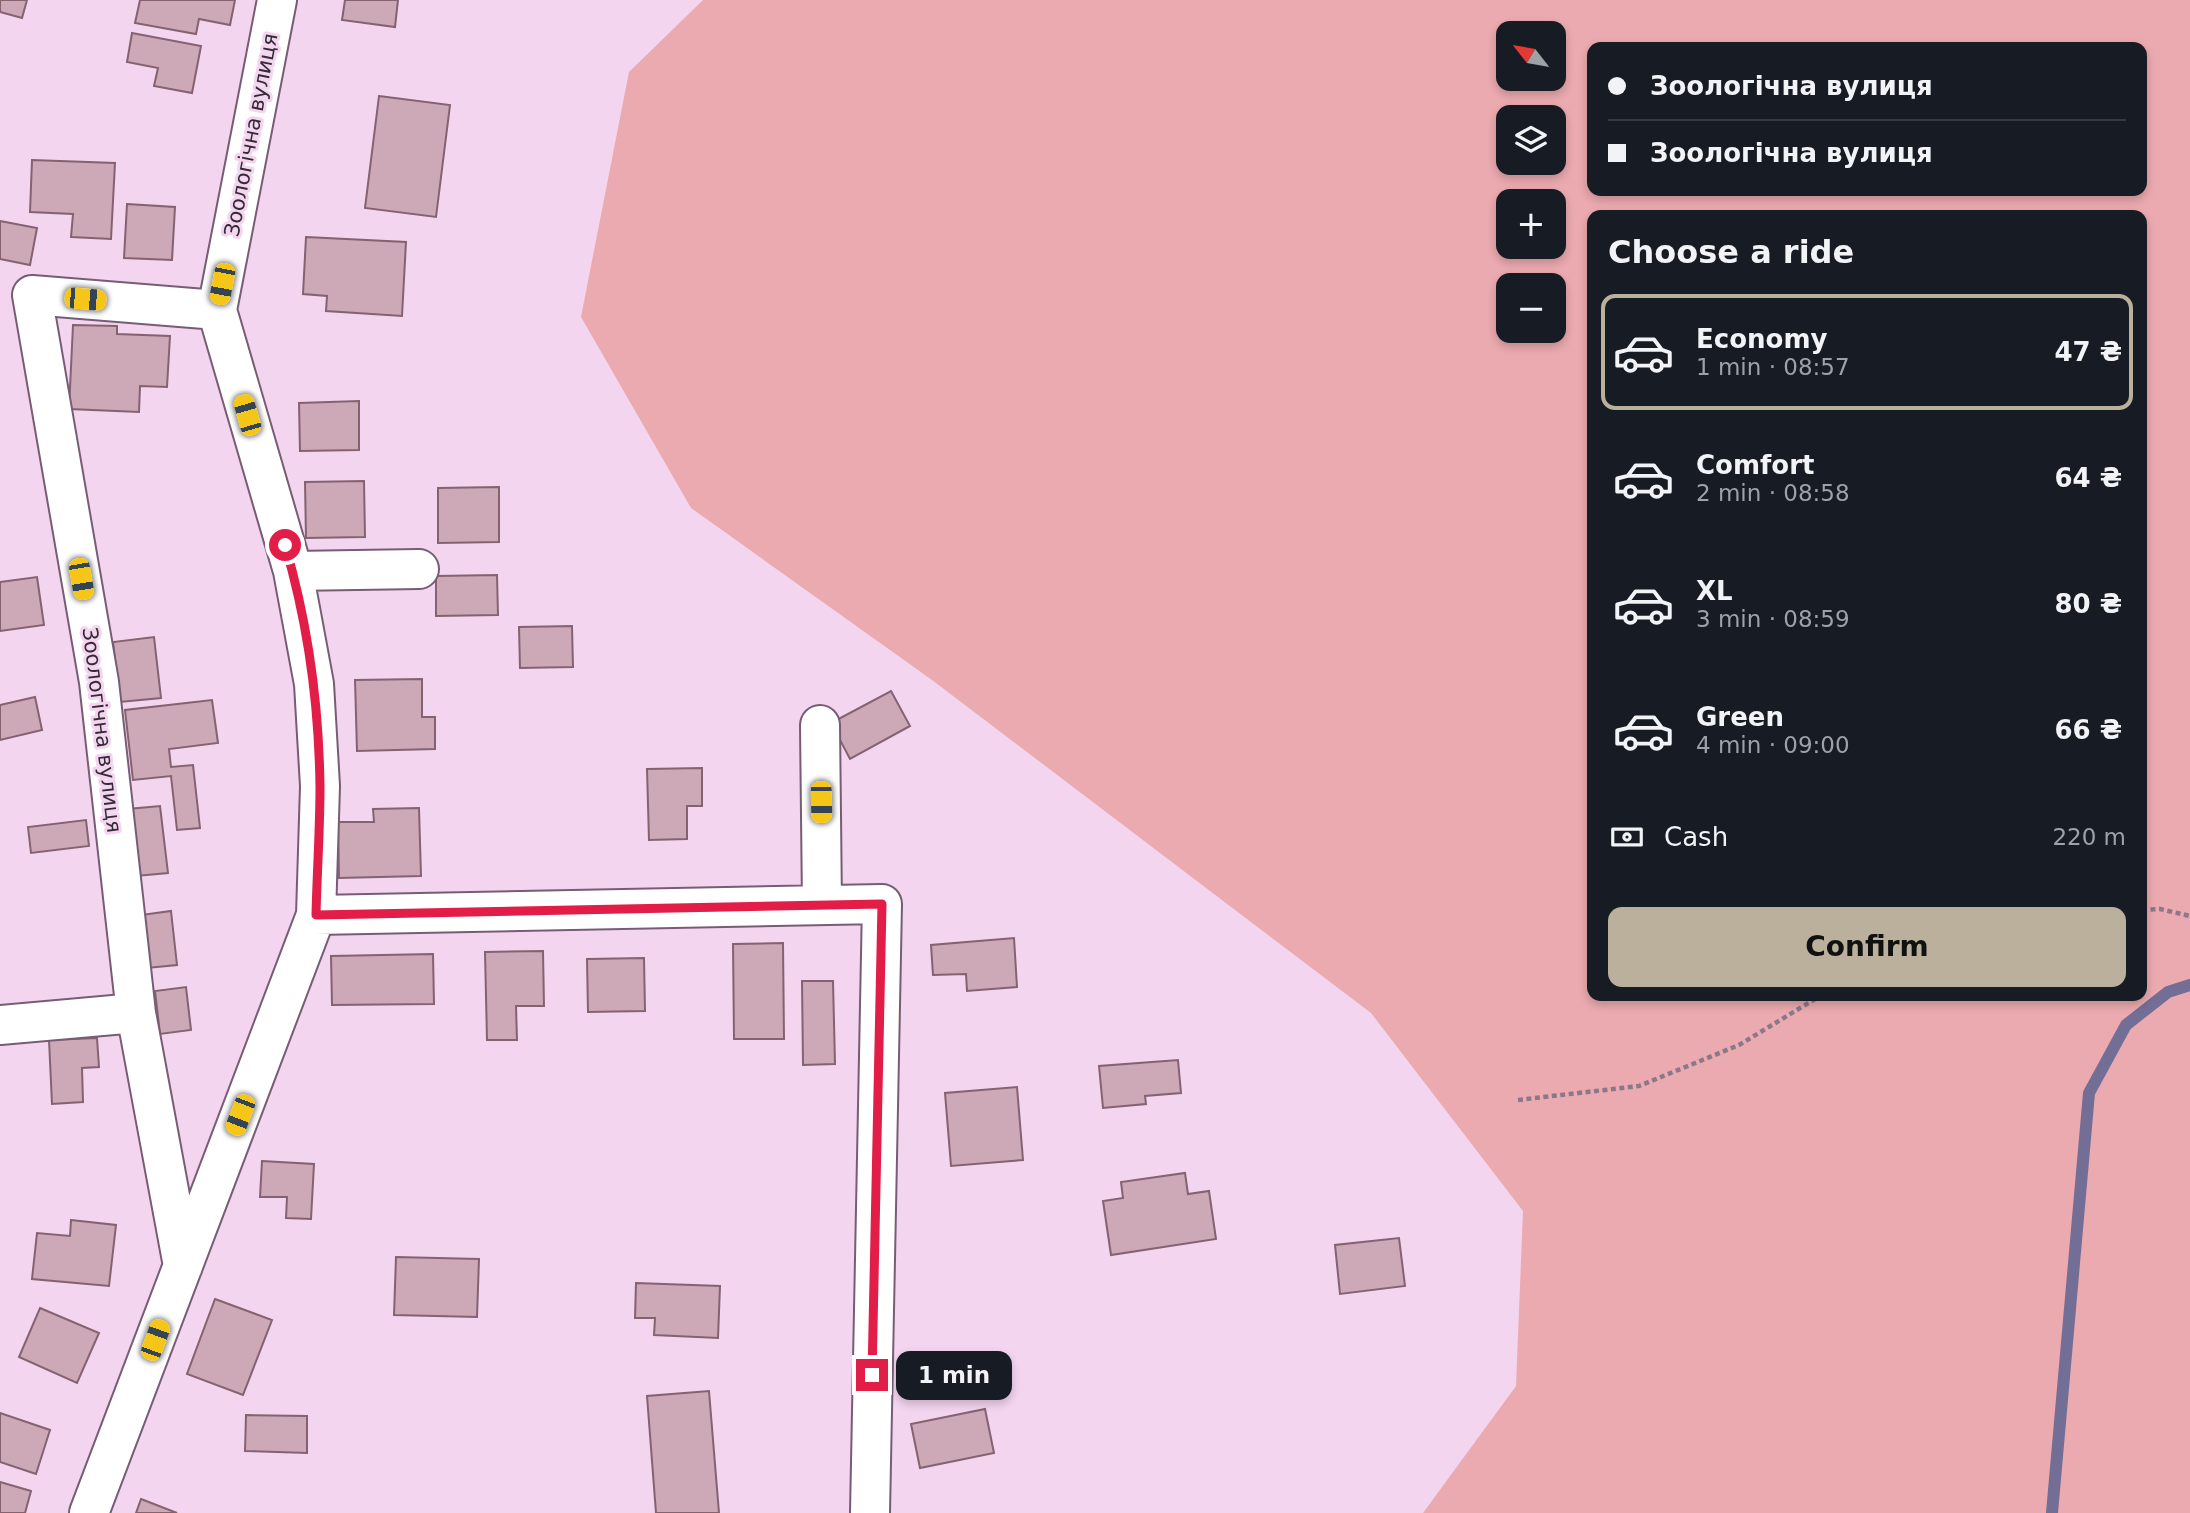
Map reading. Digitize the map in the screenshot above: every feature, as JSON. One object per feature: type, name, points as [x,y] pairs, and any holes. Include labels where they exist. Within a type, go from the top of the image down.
[{"type":"street","name":"Зоологічна вулиця","points":[[89,1513],[316,915],[320,786],[314,684],[293,571],[217,310],[277,0]]},
{"type":"street","name":"Зоологічна вулиця","points":[[183,1266],[136,1013],[99,682],[32,295],[217,310]]},
{"type":"street","points":[[293,571],[419,569]]},
{"type":"street","points":[[820,725],[822,905]]},
{"type":"street","points":[[316,915],[882,904],[870,1513]]},
{"type":"street","points":[[0,1025],[136,1013]]},
{"type":"path","points":[[2147,910],[2160,909],[2190,916]]},
{"type":"path","points":[[1518,1100],[1639,1086],[1739,1045],[1812,1001]]},
{"type":"shaded area","points":[[703,0],[2190,0],[2190,1513],[1423,1513],[1516,1386],[1523,1211],[1371,1013],[932,680],[691,508],[581,317],[629,72]]},
{"type":"building","points":[[0,0],[27,0],[22,18],[0,12]]},
{"type":"building","points":[[140,0],[235,0],[230,25],[199,19],[196,34],[135,23]]},
{"type":"building","points":[[345,0],[398,0],[395,27],[342,20]]},
{"type":"building","points":[[132,33],[201,46],[192,93],[154,86],[158,68],[127,62]]},
{"type":"building","points":[[379,96],[450,105],[436,217],[365,208]]},
{"type":"building","points":[[32,160],[115,163],[111,239],[71,237],[73,214],[30,212]]},
{"type":"building","points":[[127,204],[175,207],[172,260],[124,258]]},
{"type":"building","points":[[0,221],[37,228],[30,265],[0,259]]},
{"type":"building","points":[[306,237],[406,242],[402,316],[326,311],[327,296],[303,294]]},
{"type":"building","points":[[73,325],[117,326],[117,334],[170,336],[167,387],[140,386],[139,412],[69,409]]},
{"type":"building","points":[[359,401],[359,450],[300,451],[299,403]]},
{"type":"building","points":[[364,481],[365,537],[306,538],[305,482]]},
{"type":"building","points":[[499,487],[499,542],[438,543],[438,488]]},
{"type":"building","points":[[497,575],[498,615],[436,616],[436,576]]},
{"type":"building","points":[[37,577],[44,625],[0,631],[0,582]]},
{"type":"building","points":[[572,626],[573,667],[520,668],[519,627]]},
{"type":"building","points":[[154,637],[161,698],[120,702],[113,642]]},
{"type":"building","points":[[422,679],[422,717],[435,717],[435,749],[357,751],[355,680]]},
{"type":"building","points":[[891,691],[910,726],[850,759],[831,723]]},
{"type":"building","points":[[35,697],[42,730],[0,740],[0,705]]},
{"type":"building","points":[[212,700],[218,743],[169,749],[171,767],[193,765],[200,828],[177,830],[171,776],[133,780],[125,710]]},
{"type":"building","points":[[702,768],[702,806],[687,806],[687,839],[649,840],[647,769]]},
{"type":"building","points":[[160,806],[168,873],[136,876],[128,809]]},
{"type":"building","points":[[419,808],[421,876],[339,878],[338,822],[374,822],[373,809]]},
{"type":"building","points":[[86,820],[89,846],[31,853],[28,827]]},
{"type":"building","points":[[171,911],[177,965],[147,968],[141,915]]},
{"type":"building","points":[[1014,938],[1017,987],[967,991],[966,974],[933,975],[931,945]]},
{"type":"building","points":[[783,943],[784,1039],[734,1039],[733,944]]},
{"type":"building","points":[[543,951],[544,1006],[516,1006],[517,1040],[487,1040],[485,952]]},
{"type":"building","points":[[433,954],[434,1004],[332,1005],[331,956]]},
{"type":"building","points":[[644,958],[645,1011],[588,1012],[587,959]]},
{"type":"building","points":[[802,981],[833,981],[835,1064],[803,1065]]},
{"type":"building","points":[[186,987],[191,1030],[160,1034],[155,991]]},
{"type":"building","points":[[97,1038],[99,1067],[82,1068],[83,1102],[52,1104],[49,1040]]},
{"type":"building","points":[[1178,1060],[1181,1093],[1145,1096],[1146,1104],[1103,1108],[1099,1066]]},
{"type":"building","points":[[1017,1087],[1023,1160],[951,1166],[945,1093]]},
{"type":"building","points":[[262,1161],[314,1164],[311,1219],[286,1218],[287,1197],[260,1197]]},
{"type":"building","points":[[1185,1173],[1188,1194],[1209,1191],[1216,1239],[1111,1255],[1103,1201],[1123,1198],[1121,1182]]},
{"type":"building","points":[[71,1220],[116,1225],[109,1286],[32,1279],[37,1233],[70,1236]]},
{"type":"building","points":[[1399,1238],[1405,1286],[1340,1294],[1335,1245]]},
{"type":"building","points":[[396,1257],[479,1259],[477,1317],[394,1315]]},
{"type":"building","points":[[636,1283],[720,1286],[718,1338],[654,1335],[655,1318],[635,1318]]},
{"type":"building","points":[[215,1299],[272,1320],[243,1395],[187,1374]]},
{"type":"building","points":[[40,1308],[99,1333],[77,1383],[19,1357]]},
{"type":"building","points":[[709,1391],[719,1513],[656,1513],[647,1396]]},
{"type":"building","points":[[985,1409],[994,1453],[920,1468],[911,1424]]},
{"type":"building","points":[[0,1413],[50,1430],[36,1474],[0,1462]]},
{"type":"building","points":[[246,1415],[307,1416],[307,1453],[245,1451]]},
{"type":"building","points":[[0,1482],[31,1491],[25,1513],[0,1513]]},
{"type":"building","points":[[141,1499],[177,1513],[136,1513]]},
{"type":"waterway","points":[[2052,1513],[2089,1093],[2126,1025],[2168,992],[2190,985]]},
{"type":"route","points":[[285,545],[293,571],[314,684],[320,786],[316,915],[882,904],[872,1375]]}]
